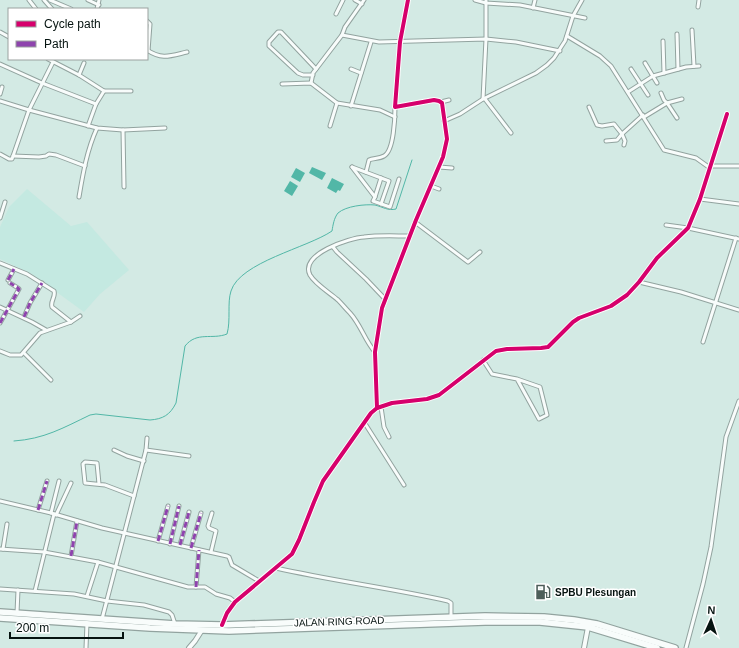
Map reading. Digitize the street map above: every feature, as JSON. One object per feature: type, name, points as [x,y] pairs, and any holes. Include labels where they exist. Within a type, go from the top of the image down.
[{"type":"highway","name":"JALAN RING ROAD","points":[[0,612],[103,616],[175,624],[222,625],[451,617],[540,622],[588,627],[657,648]]},
{"type":"highway","name":"JALAN RING ROAD","points":[[0,618],[150,628],[229,631],[544,617],[586,621],[675,648]]},
{"type":"street","points":[[29,0],[35,8]]},
{"type":"street","points":[[44,0],[51,8]]},
{"type":"street","points":[[50,0],[68,8]]},
{"type":"street","points":[[88,0],[99,5]]},
{"type":"street","points":[[98,8],[99,0]]},
{"type":"street","points":[[336,14],[343,0]]},
{"type":"street","points":[[355,0],[362,4]]},
{"type":"street","points":[[311,83],[316,69],[342,35],[364,0]]},
{"type":"street","points":[[366,172],[369,160],[386,155],[394,129],[400,42],[408,0]]},
{"type":"street","points":[[475,0],[520,5],[585,18]]},
{"type":"street","points":[[533,8],[535,0]]},
{"type":"street","points":[[444,121],[460,114],[484,99],[542,69],[560,51],[567,36],[573,16],[582,0]]},
{"type":"street","points":[[698,7],[699,0]]},
{"type":"street","points":[[486,2],[484,99],[511,133]]},
{"type":"street","points":[[148,21],[150,24],[148,51],[157,56],[168,57],[186,52]]},
{"type":"street","points":[[692,30],[694,66]]},
{"type":"street","points":[[313,75],[303,75],[298,73],[269,46],[269,42],[278,32],[281,32],[316,69]]},
{"type":"street","points":[[677,34],[678,69]]},
{"type":"street","points":[[342,35],[371,42],[486,39],[514,42],[560,51]]},
{"type":"street","points":[[567,36],[600,56],[611,66],[664,150],[696,158],[710,167],[739,166]]},
{"type":"street","points":[[663,41],[664,72]]},
{"type":"street","points":[[351,106],[371,42]]},
{"type":"street","points":[[50,60],[79,75],[104,91],[131,91]]},
{"type":"street","points":[[0,154],[12,159],[29,110],[54,62]]},
{"type":"street","points":[[79,75],[84,62]]},
{"type":"street","points":[[645,63],[657,83]]},
{"type":"street","points":[[0,64],[42,83],[96,104]]},
{"type":"street","points":[[628,92],[640,83],[664,72],[700,66]]},
{"type":"street","points":[[351,69],[361,73]]},
{"type":"street","points":[[631,69],[648,95]]},
{"type":"street","points":[[282,84],[311,83],[337,103],[380,110],[395,117]]},
{"type":"street","points":[[0,94],[2,87]]},
{"type":"street","points":[[88,126],[96,104],[104,91]]},
{"type":"street","points":[[661,93],[664,100],[677,118]]},
{"type":"street","points":[[606,141],[617,140],[643,116],[667,103],[682,99]]},
{"type":"street","points":[[395,108],[434,100],[441,102],[449,100]]},
{"type":"street","points":[[0,101],[97,128],[122,130],[165,128]]},
{"type":"street","points":[[377,408],[376,352],[381,316],[385,299],[439,167],[446,144],[441,102]]},
{"type":"street","points":[[330,126],[337,103]]},
{"type":"street","points":[[590,107],[596,125],[602,126],[614,124],[622,134],[625,141],[624,146]]},
{"type":"street","points":[[222,625],[227,613],[235,602],[287,559],[296,548],[314,502],[324,482],[364,422],[377,408],[392,403],[439,395],[492,353],[500,350],[548,347],[573,322],[579,318],[611,306],[627,294],[639,282],[656,258],[688,228],[700,199],[727,114]]},
{"type":"street","points":[[80,197],[85,166],[97,128]]},
{"type":"street","points":[[122,130],[124,187]]},
{"type":"street","points":[[13,156],[39,157],[49,154],[56,155],[85,166]]},
{"type":"street","points":[[375,197],[352,167],[389,181],[381,204]]},
{"type":"street","points":[[439,167],[452,168]]},
{"type":"street","points":[[381,178],[373,201],[390,207],[399,179]]},
{"type":"street","points":[[431,186],[439,189]]},
{"type":"street","points":[[700,199],[739,204]]},
{"type":"street","points":[[0,218],[5,202]]},
{"type":"street","points":[[416,221],[466,261],[470,261],[480,252]]},
{"type":"street","points":[[666,225],[738,238],[703,342]]},
{"type":"street","points":[[376,352],[370,345],[357,321],[310,274],[310,263],[320,253],[343,242],[362,237],[410,236]]},
{"type":"street","points":[[333,247],[366,278],[385,299]]},
{"type":"street","points":[[0,263],[27,274],[54,291],[55,294],[51,304],[52,307],[71,322]]},
{"type":"street","points":[[0,323],[19,289],[9,281],[14,269]]},
{"type":"street","points":[[639,282],[716,302],[739,310]]},
{"type":"street","points":[[24,317],[30,303],[42,283]]},
{"type":"street","points":[[0,307],[24,317],[46,330]]},
{"type":"street","points":[[0,351],[18,356],[24,353],[40,333],[71,322],[80,316]]},
{"type":"street","points":[[24,353],[51,380]]},
{"type":"street","points":[[483,360],[492,374],[517,379],[540,387],[547,416],[539,419],[517,379]]},
{"type":"street","points":[[686,648],[703,584],[726,437],[739,401]]},
{"type":"street","points":[[381,407],[384,426],[389,437]]},
{"type":"street","points":[[364,422],[404,485]]},
{"type":"street","points":[[103,616],[144,461],[147,438]]},
{"type":"street","points":[[114,450],[144,461]]},
{"type":"street","points":[[146,450],[189,456]]},
{"type":"street","points":[[99,484],[98,463],[85,462],[83,464],[84,482],[105,485],[134,496]]},
{"type":"street","points":[[38,510],[47,481]]},
{"type":"street","points":[[35,591],[54,514],[58,481]]},
{"type":"street","points":[[54,514],[71,483]]},
{"type":"street","points":[[0,501],[170,544],[227,556],[229,557],[232,565],[259,581]]},
{"type":"street","points":[[158,541],[168,506]]},
{"type":"street","points":[[170,544],[179,506]]},
{"type":"street","points":[[180,546],[189,512]]},
{"type":"street","points":[[191,548],[201,513]]},
{"type":"street","points":[[211,552],[216,531],[208,526],[212,513]]},
{"type":"street","points":[[71,556],[77,521]]},
{"type":"street","points":[[7,524],[1,549],[44,552],[71,556],[116,566],[182,586],[205,587],[216,594],[230,598],[235,602]]},
{"type":"street","points":[[196,587],[199,550]]},
{"type":"street","points":[[87,596],[98,562]]},
{"type":"street","points":[[276,568],[337,581],[408,592],[448,601],[451,603],[451,617]]},
{"type":"street","points":[[0,589],[66,593],[87,596],[106,603],[144,605],[165,611],[172,615],[175,624]]},
{"type":"street","points":[[17,613],[18,590]]},
{"type":"street","points":[[86,648],[87,624]]},
{"type":"street","points":[[584,648],[588,627]]},
{"type":"street","points":[[189,648],[202,630]]},
{"type":"shaded area","points":[[312,167],[326,173],[322,180],[309,173]]},
{"type":"shaded area","points":[[296,168],[305,173],[300,182],[291,177]]},
{"type":"shaded area","points":[[332,178],[344,184],[340,191],[338,190],[336,193],[327,188]]},
{"type":"shaded area","points":[[290,181],[298,186],[292,196],[284,191]]},
{"type":"shaded area","points":[[27,189],[71,226],[87,222],[129,270],[100,294],[84,312],[32,274],[0,259],[0,227],[9,207]]},
{"type":"waterway","points":[[14,441],[35,438],[90,415],[96,414],[150,420],[159,419],[166,416],[176,403],[185,346],[190,341],[200,337],[221,336],[227,334],[230,296],[231,291],[237,281],[247,272],[260,264],[332,231],[337,215],[341,211],[361,205],[375,205],[388,209],[396,209],[412,160]]},
{"type":"marked path","points":[[8,280],[14,269]]},
{"type":"marked path","points":[[0,323],[19,289],[10,283]]},
{"type":"marked path","points":[[24,317],[30,303],[42,283]]},
{"type":"marked path","points":[[38,510],[47,481]]},
{"type":"marked path","points":[[158,541],[168,506]]},
{"type":"marked path","points":[[170,544],[179,506]]},
{"type":"marked path","points":[[180,545],[189,512]]},
{"type":"marked path","points":[[191,548],[201,513]]},
{"type":"marked path","points":[[71,556],[77,521]]},
{"type":"marked path","points":[[196,587],[199,550]]},
{"type":"cycle path","points":[[377,408],[375,352],[382,308],[416,220],[443,157],[447,139],[442,103],[439,101],[434,100],[395,107],[400,42],[408,0]]},
{"type":"cycle path","points":[[222,625],[227,613],[235,602],[292,554],[323,481],[371,413],[377,408],[392,403],[427,399],[439,395],[496,351],[548,347],[579,318],[611,306],[627,295],[657,258],[688,228],[700,199],[727,114]]},
{"type":"place","name":"SPBU Plesungan","points":[[543,592]]}]
